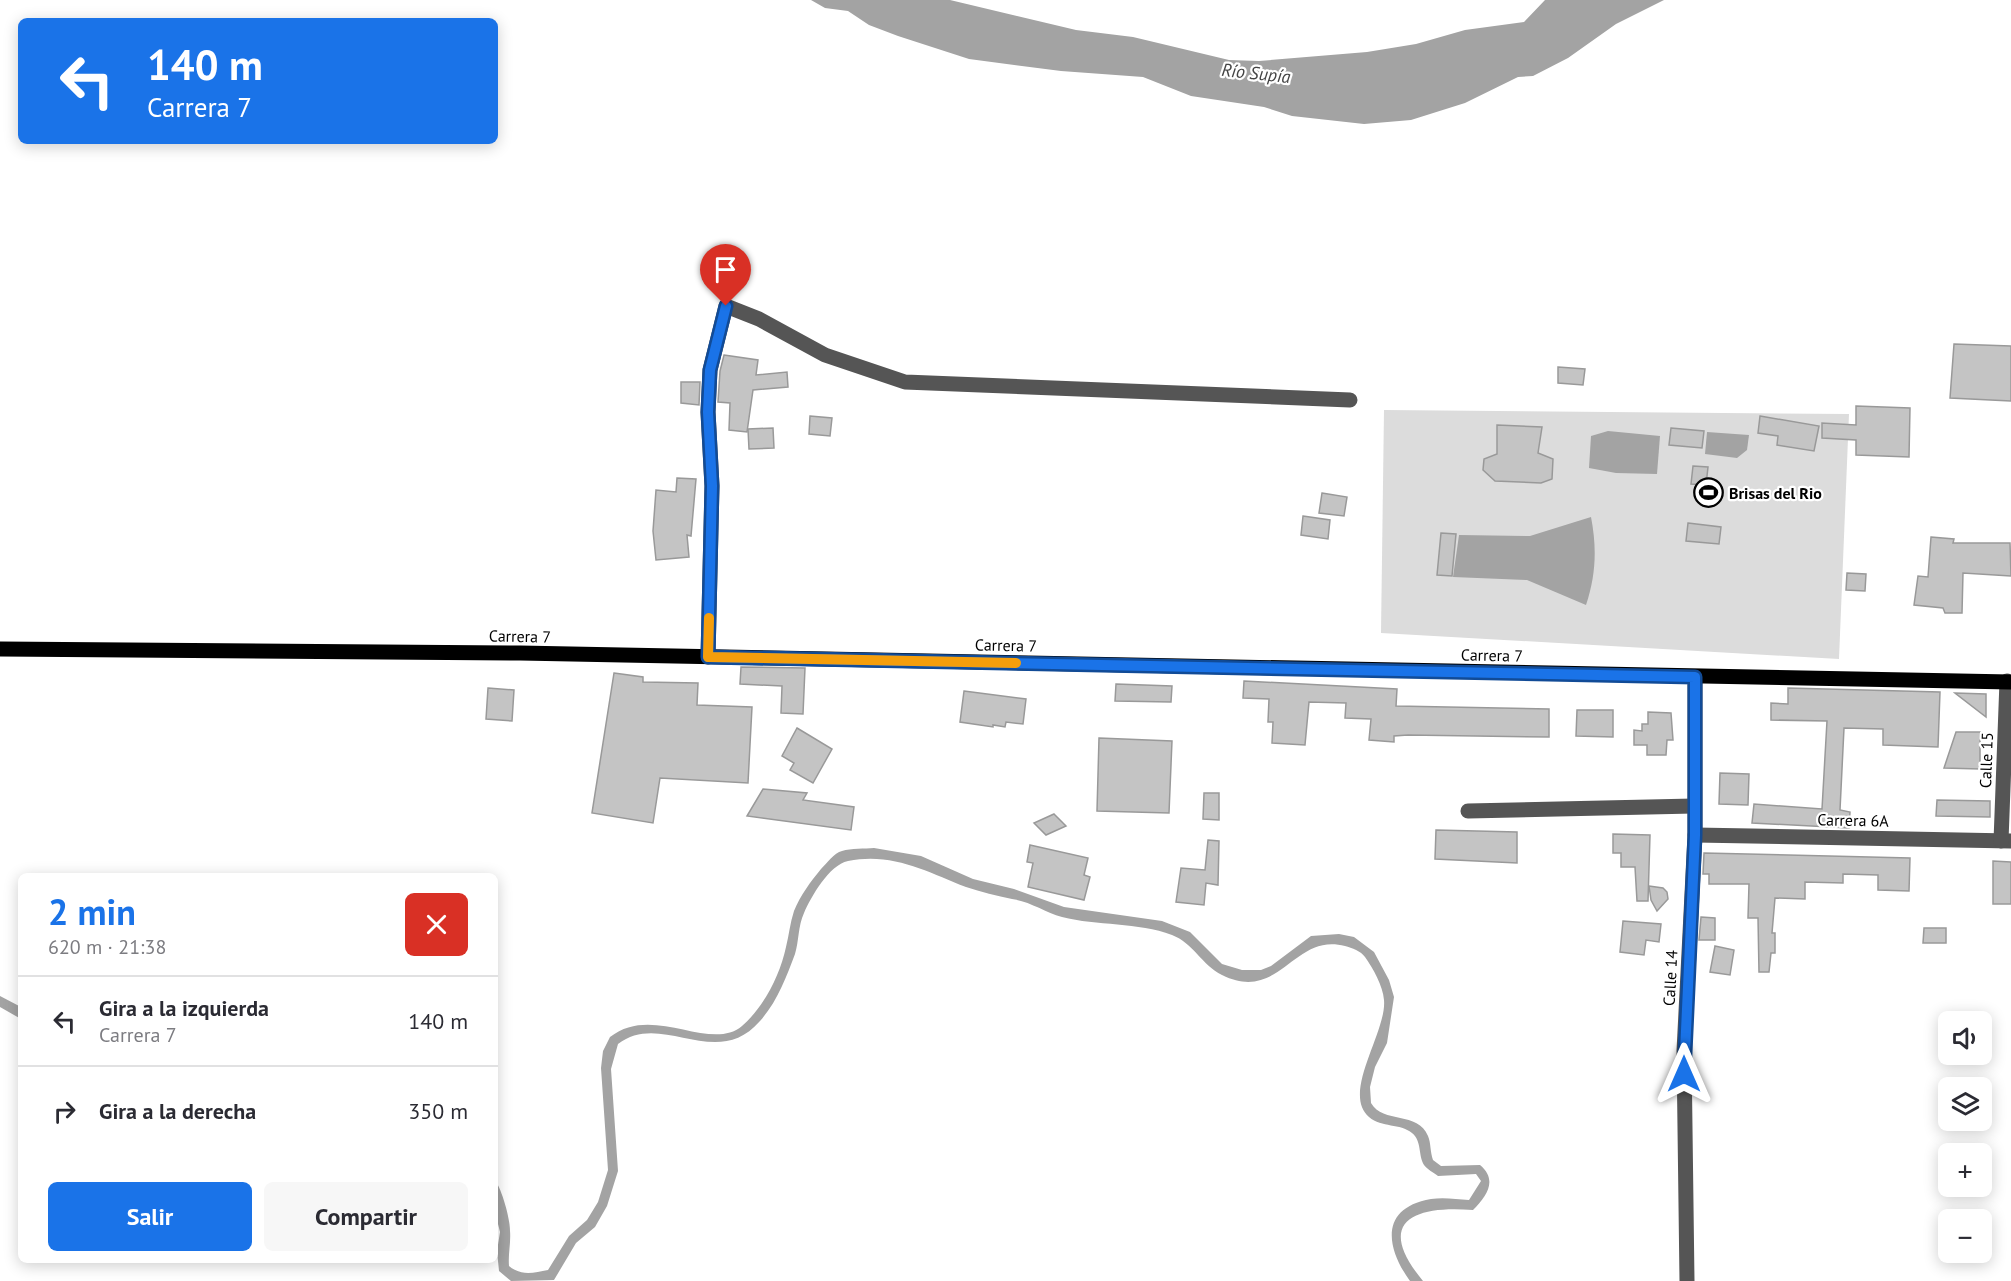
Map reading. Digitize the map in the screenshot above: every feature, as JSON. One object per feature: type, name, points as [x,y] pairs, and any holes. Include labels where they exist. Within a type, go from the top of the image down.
[{"type":"main road","name":"Carrera 7","points":[[0,649],[708,657],[2009,681]]},
{"type":"street","points":[[708,657],[712,486],[708,412],[710,370],[726,306],[759,319],[825,355],[905,382],[1350,400]]},
{"type":"street","name":"Calle 14","points":[[1687,1281],[1684,1051],[1695,835],[1695,677]]},
{"type":"street","name":"Calle 15","points":[[2006,841],[2009,681]]},
{"type":"street","points":[[1467,811],[1694,806]]},
{"type":"street","name":"Carrera 6A","points":[[1695,835],[2006,841]]},
{"type":"shaded area","points":[[1384,410],[1849,414],[1839,659],[1381,633]]},
{"type":"water","name":"Río Supía","points":[[811,0],[950,0],[1076,30],[1133,37],[1229,60],[1259,61],[1367,52],[1416,44],[1465,30],[1524,22],[1545,0],[1664,0],[1616,24],[1568,58],[1533,76],[1518,77],[1465,103],[1411,120],[1364,124],[1292,116],[1264,107],[1191,96],[1143,77],[1061,71],[969,59],[898,36],[869,25],[848,11],[825,8]]},
{"type":"water","points":[[1608,431],[1660,436],[1657,474],[1616,473],[1589,468],[1591,436]]},
{"type":"water","points":[[1707,432],[1749,435],[1747,450],[1737,458],[1705,454]]},
{"type":"water","points":[[1591,517],[1594,561],[1592,583],[1586,605],[1527,580],[1453,577],[1459,535],[1530,536]]},
{"type":"water","points":[[874,848],[921,856],[973,879],[1014,889],[1064,907],[1162,921],[1190,932],[1222,964],[1242,970],[1261,970],[1271,966],[1311,936],[1339,934],[1354,937],[1374,952],[1389,980],[1394,997],[1387,1043],[1375,1067],[1370,1087],[1371,1103],[1384,1114],[1409,1120],[1423,1128],[1429,1139],[1433,1160],[1441,1166],[1480,1165],[1488,1176],[1486,1194],[1473,1210],[1433,1211],[1418,1215],[1407,1222],[1401,1231],[1402,1244],[1409,1261],[1423,1281],[1410,1281],[1396,1256],[1392,1243],[1395,1220],[1402,1211],[1414,1204],[1431,1199],[1469,1200],[1481,1181],[1476,1174],[1438,1176],[1424,1165],[1419,1144],[1412,1133],[1374,1120],[1369,1117],[1362,1106],[1360,1093],[1362,1078],[1379,1028],[1384,1000],[1382,989],[1374,972],[1359,951],[1345,946],[1327,944],[1312,949],[1273,975],[1258,981],[1242,982],[1215,971],[1186,943],[1172,935],[1145,928],[1062,917],[1025,902],[966,887],[909,865],[880,859],[864,859],[841,864],[822,882],[802,918],[795,954],[780,989],[766,1014],[743,1035],[725,1041],[707,1042],[653,1033],[635,1035],[618,1044],[611,1069],[618,1171],[607,1206],[595,1227],[576,1243],[554,1280],[511,1281],[499,1271],[498,1185],[509,1219],[509,1266],[523,1272],[548,1270],[569,1236],[587,1220],[598,1202],[608,1170],[601,1068],[603,1051],[610,1037],[627,1028],[644,1025],[714,1034],[729,1033],[742,1026],[757,1010],[775,979],[783,958],[794,911],[803,894],[831,858],[839,852]]},
{"type":"water","points":[[0,996],[18,1005],[18,1017],[0,1007]]},
{"type":"building","points":[[1954,344],[2011,346],[2011,401],[1950,398]]},
{"type":"building","points":[[724,355],[758,360],[756,375],[787,372],[788,387],[753,390],[747,432],[729,430],[730,403],[718,402],[720,371]]},
{"type":"building","points":[[1558,367],[1585,369],[1583,385],[1558,383]]},
{"type":"building","points":[[681,382],[700,382],[699,405],[681,403]]},
{"type":"building","points":[[1856,406],[1910,408],[1909,457],[1856,455],[1856,440],[1822,438],[1822,423],[1856,425]]},
{"type":"building","points":[[810,416],[832,418],[830,436],[809,434]]},
{"type":"building","points":[[1760,416],[1819,426],[1814,451],[1777,445],[1778,436],[1758,433]]},
{"type":"building","points":[[1497,425],[1542,427],[1538,453],[1553,459],[1552,479],[1541,483],[1495,481],[1483,470],[1484,459],[1497,454]]},
{"type":"building","points":[[773,428],[774,448],[749,449],[748,429]]},
{"type":"building","points":[[1671,428],[1704,431],[1702,448],[1669,445]]},
{"type":"building","points":[[1693,466],[1708,467],[1706,485],[1691,484]]},
{"type":"building","points":[[677,478],[696,479],[691,536],[687,535],[689,557],[656,560],[653,531],[656,490],[676,492]]},
{"type":"building","points":[[1322,493],[1347,497],[1344,516],[1319,513]]},
{"type":"building","points":[[1303,516],[1330,520],[1328,539],[1301,535]]},
{"type":"building","points":[[1688,523],[1721,527],[1719,544],[1686,541]]},
{"type":"building","points":[[1441,533],[1456,534],[1452,576],[1437,575]]},
{"type":"building","points":[[1931,537],[1954,539],[1953,543],[2010,543],[2011,576],[1963,573],[1962,613],[1945,613],[1943,608],[1914,605],[1918,576],[1928,577]]},
{"type":"building","points":[[1847,573],[1866,574],[1865,591],[1846,590]]},
{"type":"building","points":[[741,667],[805,668],[803,714],[781,713],[782,686],[740,684]]},
{"type":"building","points":[[614,673],[643,677],[643,682],[698,683],[697,705],[752,707],[748,783],[660,778],[653,823],[592,813]]},
{"type":"building","points":[[1244,681],[1397,689],[1396,706],[1549,709],[1549,737],[1408,735],[1394,736],[1394,742],[1369,740],[1371,719],[1345,718],[1346,703],[1309,702],[1305,745],[1272,743],[1273,722],[1268,722],[1269,699],[1243,698]]},
{"type":"building","points":[[1116,684],[1172,686],[1171,702],[1115,701]]},
{"type":"building","points":[[488,688],[514,690],[512,721],[486,719]]},
{"type":"building","points":[[1788,688],[1940,692],[1938,747],[1883,745],[1883,729],[1844,728],[1840,810],[1850,812],[1849,828],[1752,823],[1754,804],[1822,809],[1827,721],[1771,720],[1771,703],[1788,704]]},
{"type":"building","points":[[964,691],[1026,699],[1023,724],[1006,722],[1005,727],[993,725],[993,727],[960,722]]},
{"type":"building","points":[[1955,693],[1986,694],[1986,717]]},
{"type":"building","points":[[1577,710],[1613,710],[1613,737],[1576,736]]},
{"type":"building","points":[[1648,712],[1671,713],[1673,740],[1667,740],[1666,755],[1647,755],[1647,745],[1634,745],[1634,730],[1642,731],[1642,724],[1648,724]]},
{"type":"building","points":[[797,728],[832,749],[813,783],[790,770],[794,763],[782,756]]},
{"type":"building","points":[[1956,732],[1980,732],[1980,769],[1944,768]]},
{"type":"building","points":[[1099,738],[1172,741],[1169,813],[1097,811]]},
{"type":"building","points":[[1720,773],[1749,774],[1748,805],[1719,804]]},
{"type":"building","points":[[763,789],[807,793],[803,800],[854,807],[851,830],[747,816]]},
{"type":"building","points":[[1204,793],[1219,793],[1219,820],[1203,819]]},
{"type":"building","points":[[1937,800],[1990,801],[1990,817],[1936,816]]},
{"type":"building","points":[[1054,814],[1066,826],[1046,835],[1034,823]]},
{"type":"building","points":[[1436,830],[1517,832],[1517,863],[1435,859]]},
{"type":"building","points":[[1613,834],[1650,835],[1648,901],[1637,901],[1635,867],[1621,867],[1621,853],[1613,853]]},
{"type":"building","points":[[1208,840],[1219,841],[1218,885],[1206,883],[1204,905],[1176,902],[1181,868],[1205,870]]},
{"type":"building","points":[[1030,845],[1088,858],[1084,875],[1090,877],[1084,900],[1028,887],[1033,863],[1027,862]]},
{"type":"building","points":[[1704,853],[1910,858],[1909,891],[1878,890],[1878,875],[1843,874],[1843,883],[1805,882],[1805,899],[1775,898],[1772,933],[1775,933],[1775,953],[1771,953],[1769,972],[1759,972],[1758,918],[1748,918],[1749,884],[1709,884],[1709,874],[1703,874]]},
{"type":"building","points":[[1993,861],[2011,862],[2011,904],[1993,904]]},
{"type":"building","points":[[1649,886],[1663,888],[1667,892],[1668,899],[1657,911],[1651,900]]},
{"type":"building","points":[[1701,917],[1715,918],[1715,940],[1699,940]]},
{"type":"building","points":[[1623,921],[1661,924],[1659,942],[1646,940],[1644,955],[1620,952]]},
{"type":"building","points":[[1924,928],[1946,928],[1946,943],[1923,943]]},
{"type":"building","points":[[1715,946],[1734,950],[1730,975],[1710,972]]},
{"type":"slow traffic","points":[[709,618],[708,657],[1016,663]]},
{"type":"place","name":"Brisas del Rio","points":[[1708,493]]},
{"type":"route","points":[[726,306],[710,370],[708,412],[712,486],[708,657],[1695,677],[1695,835],[1684,1074]]}]
